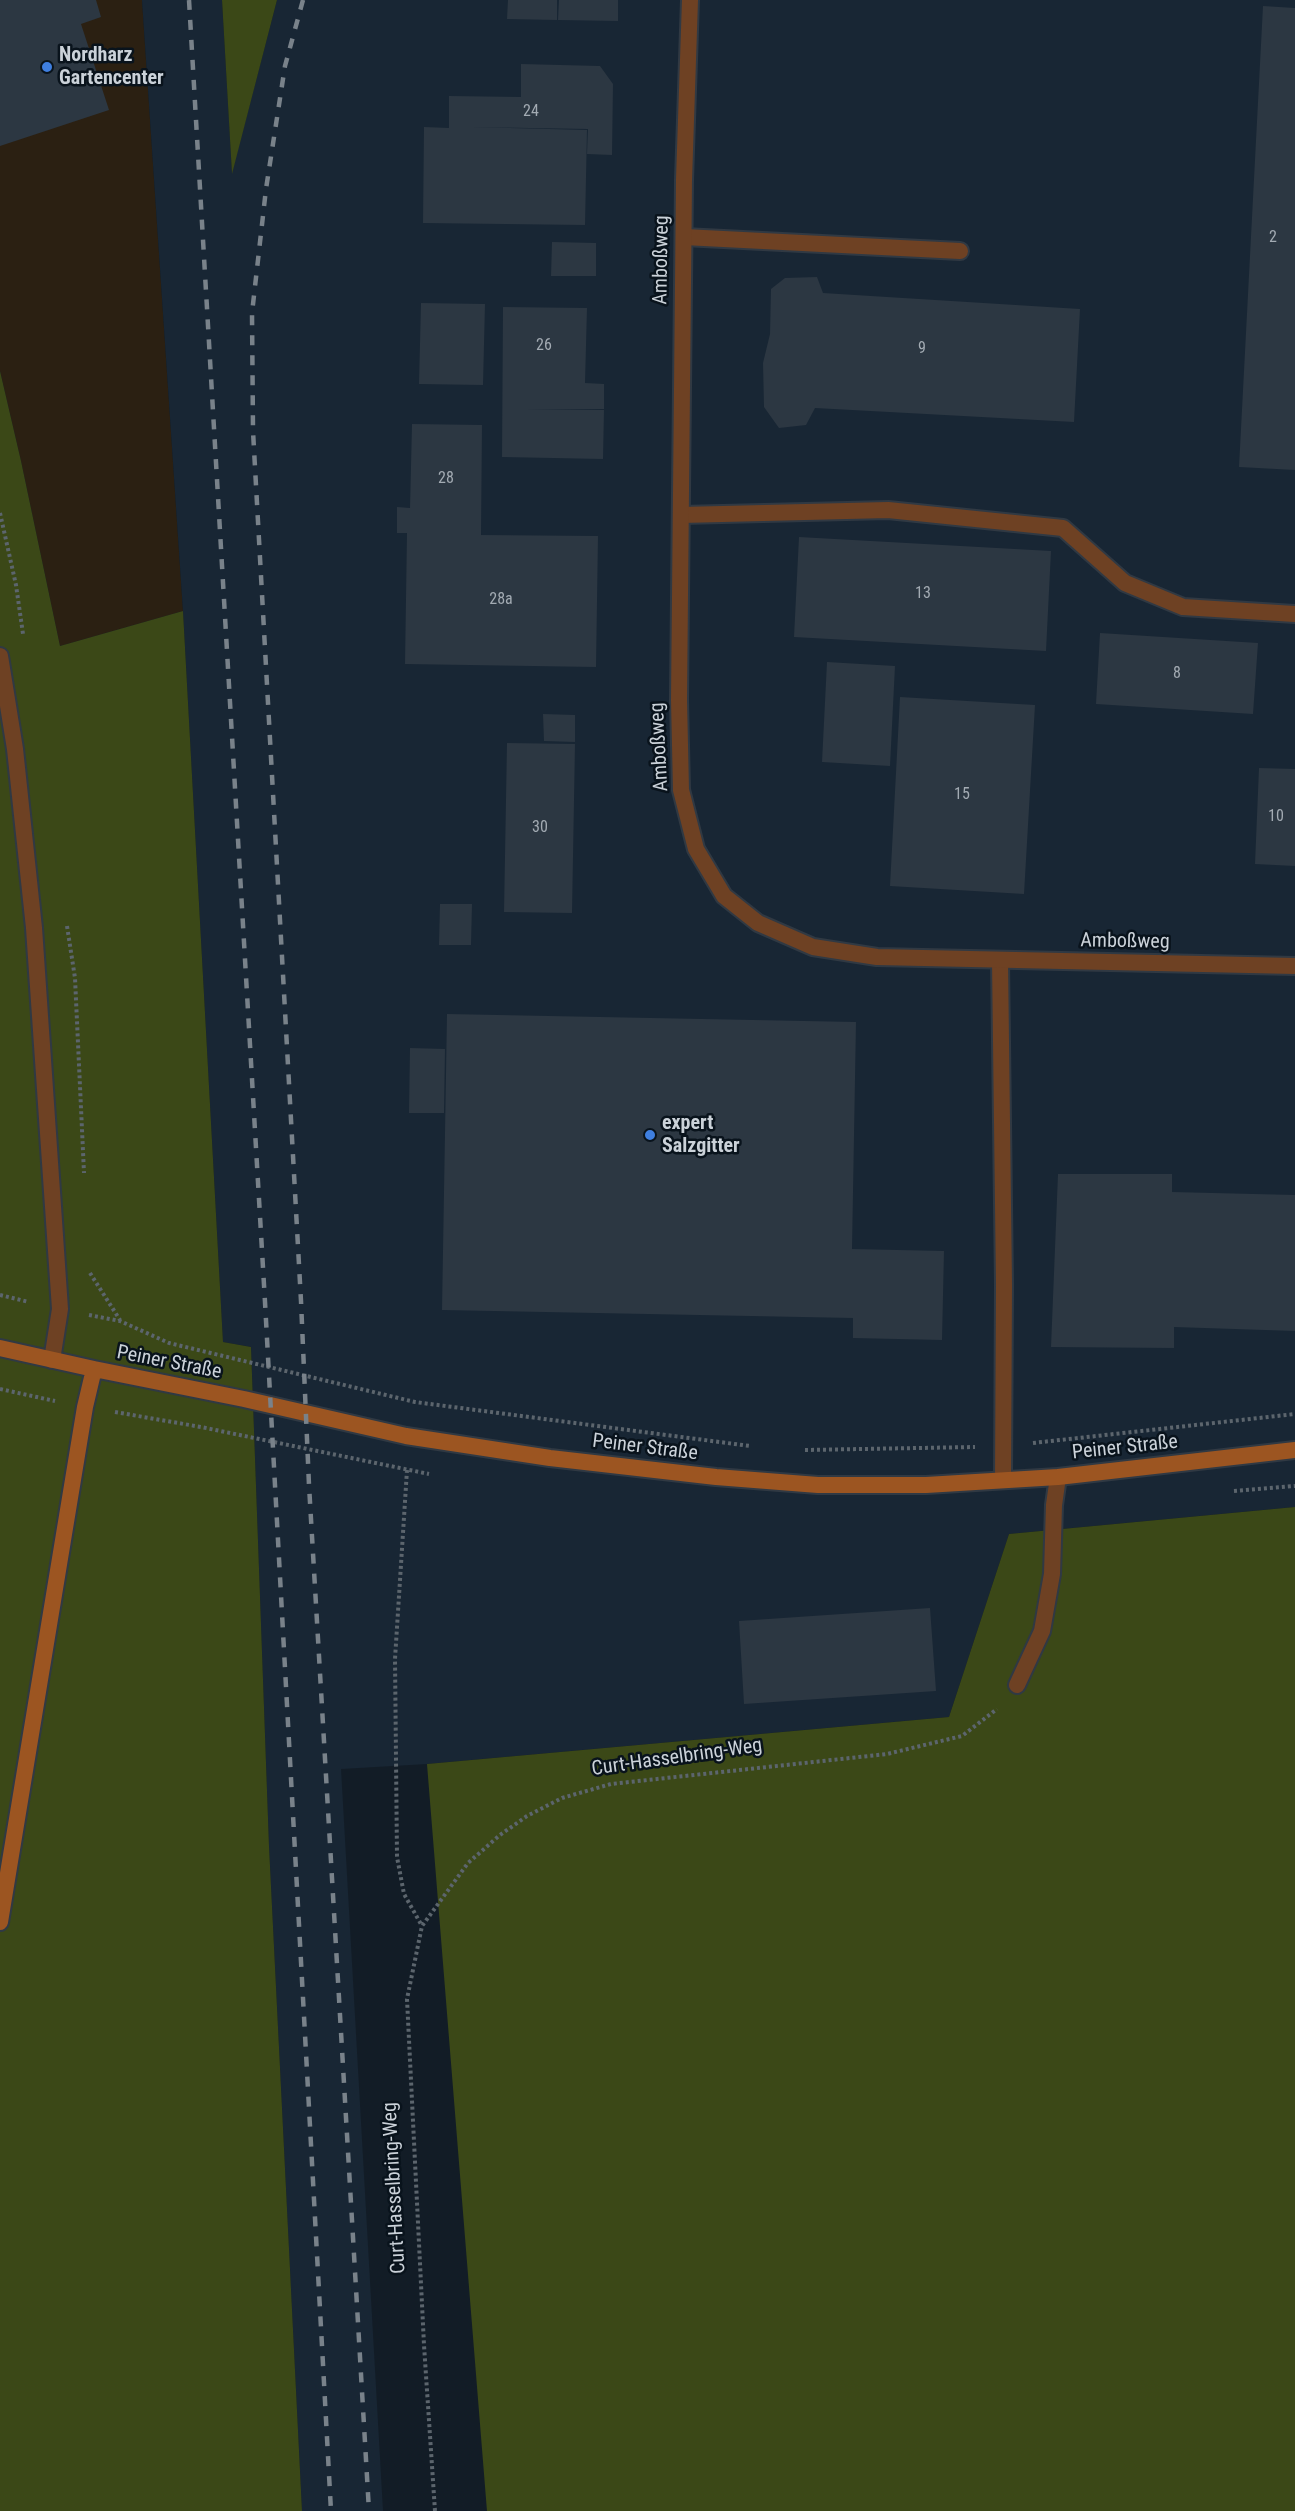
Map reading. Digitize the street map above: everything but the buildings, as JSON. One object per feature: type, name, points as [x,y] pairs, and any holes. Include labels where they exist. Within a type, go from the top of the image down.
[{"type":"main road","name":"Peiner Straße","points":[[0,1348],[94,1370],[244,1399],[406,1436],[550,1458],[716,1477],[818,1485],[926,1485],[1058,1477],[1295,1450]]},
{"type":"main road","points":[[0,1923],[85,1407],[94,1370]]},
{"type":"street","name":"Amboßweg","points":[[690,0],[684,237],[679,700],[681,790],[696,849],[724,896],[758,923],[813,947],[877,957],[1295,966]]},
{"type":"street","points":[[684,237],[960,251]]},
{"type":"street","points":[[681,515],[888,510],[1063,528],[1125,583],[1183,607],[1295,614]]},
{"type":"street","points":[[0,656],[15,749],[34,928],[60,1309],[52,1360]]},
{"type":"street","points":[[1000,960],[1004,1285],[1003,1480]]},
{"type":"street","points":[[1017,1685],[1042,1631],[1052,1574],[1054,1505],[1058,1477]]},
{"type":"path","points":[[120,1321],[170,1343],[415,1402],[752,1446]]},
{"type":"path","points":[[798,1450],[921,1450],[1003,1446],[1295,1414]]},
{"type":"path","points":[[407,1470],[395,1659],[397,1857],[404,1894],[422,1926]]},
{"type":"path","name":"Curt-Hasselbring-Weg","points":[[435,2511],[424,2344],[407,1999],[422,1926],[468,1863],[500,1835],[527,1816],[562,1797],[611,1784],[887,1754],[962,1736],[991,1715],[1017,1685]]},
{"type":"shaded area","points":[[0,0],[142,0],[183,611],[60,646],[0,371]]},
{"type":"shaded area","points":[[142,0],[222,0],[232,172],[277,0],[1295,0],[1295,1507],[1009,1534],[949,1717],[427,1764],[341,1769],[383,2511],[302,2511],[269,1846],[251,1347],[223,1342],[183,611]]},
{"type":"green space","points":[[222,0],[277,0],[232,174]]},
{"type":"green space","points":[[0,371],[60,646],[183,611],[223,1342],[251,1347],[269,1846],[302,2511],[0,2511]]},
{"type":"green space","points":[[1295,1507],[1295,2511],[487,2511],[427,1764],[949,1717],[1009,1534]]},
{"type":"railway","points":[[189,0],[265,1302],[331,2511]]},
{"type":"railway","points":[[303,0],[285,66],[266,189],[252,313],[253,431],[309,1485],[369,2511]]},
{"type":"place","name":"Nordharz Gartencenter","points":[[47,67]]},
{"type":"place","name":"expert Salzgitter","points":[[650,1135]]}]
